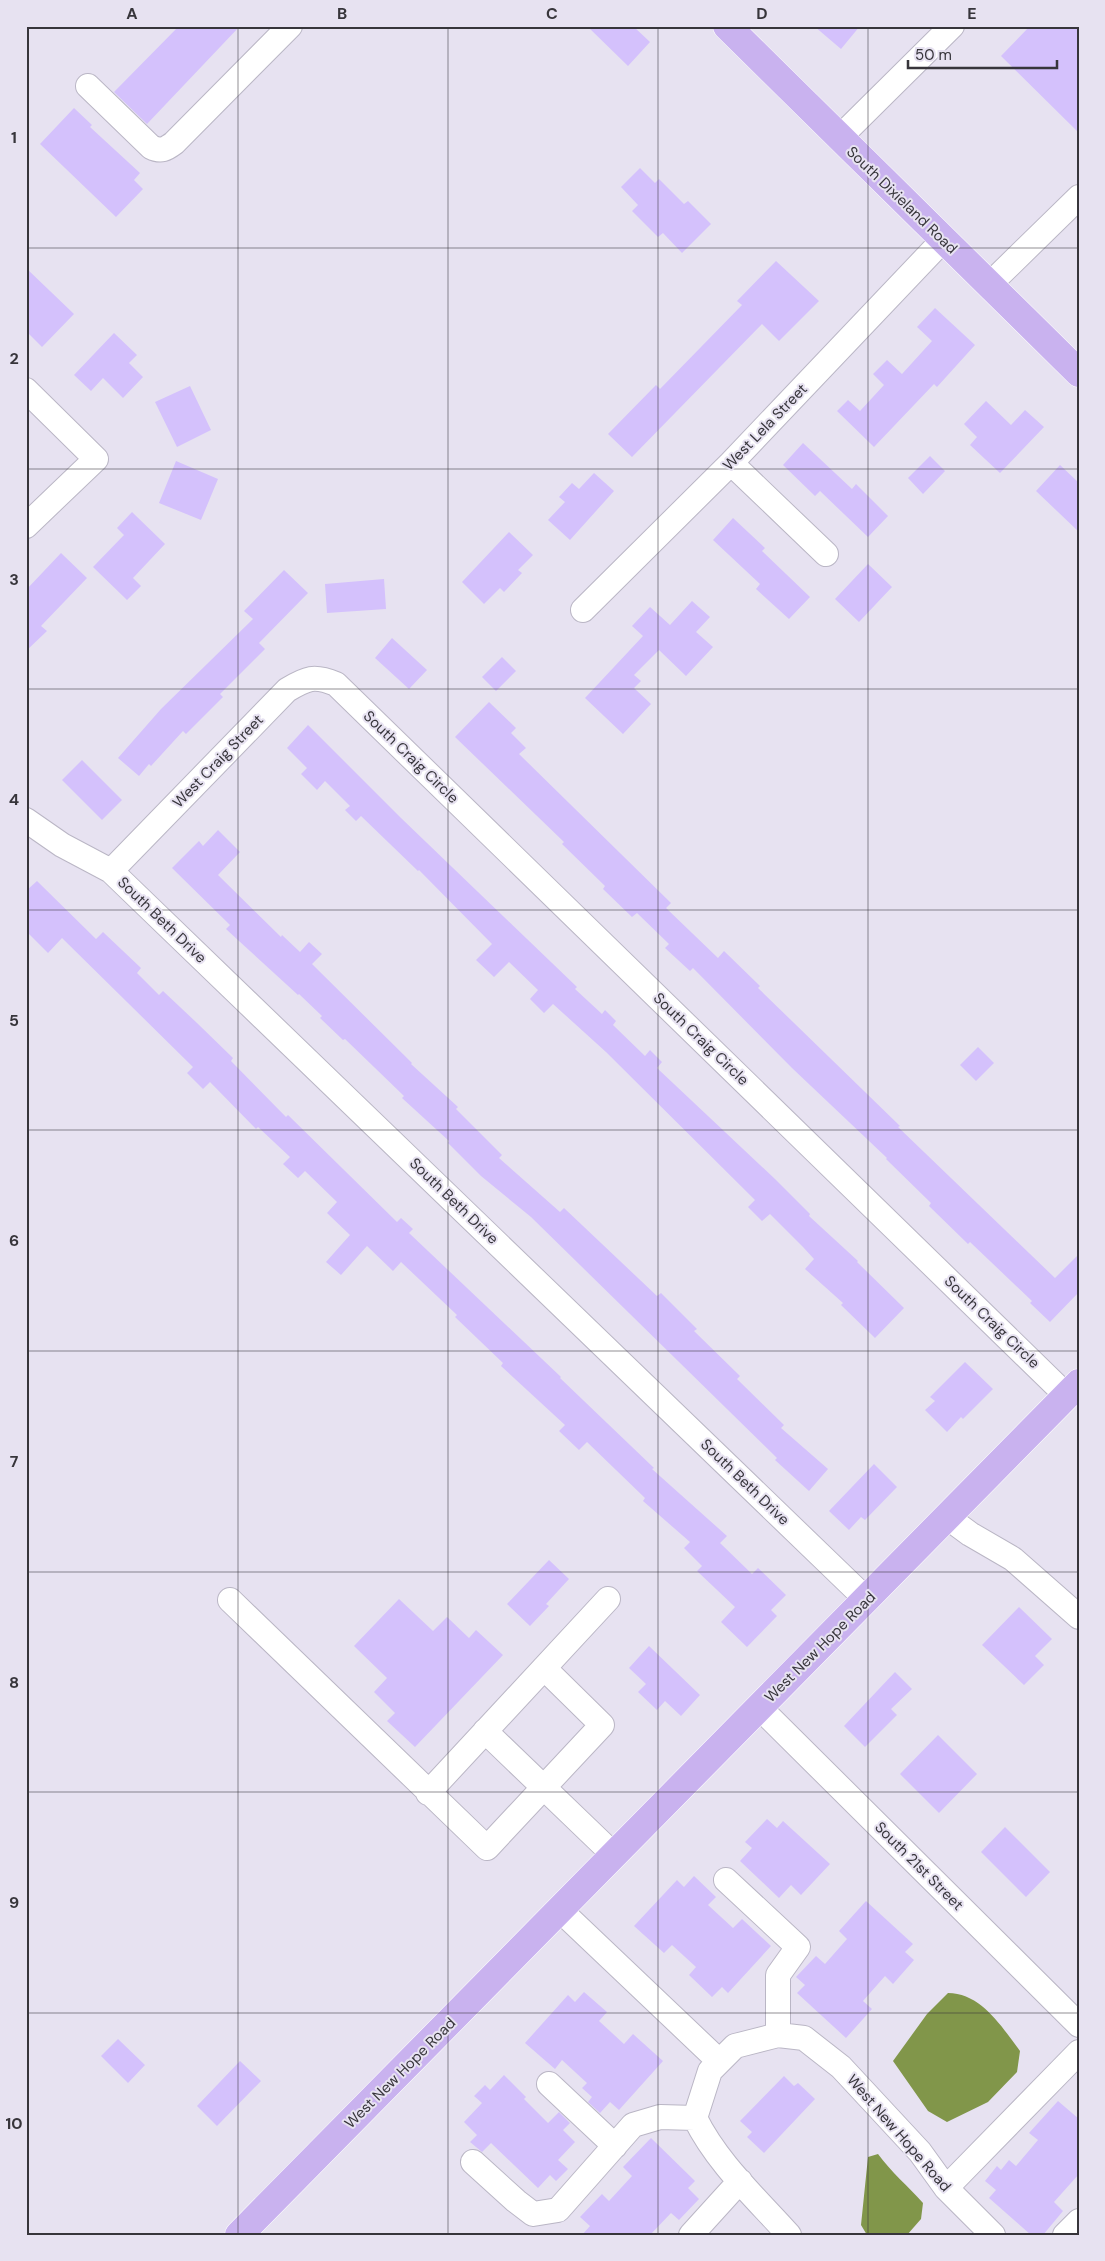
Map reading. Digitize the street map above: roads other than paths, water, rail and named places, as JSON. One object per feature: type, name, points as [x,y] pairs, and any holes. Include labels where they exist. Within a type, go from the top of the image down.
[{"type":"main road","name":"South Dixieland Road","points":[[728,26],[839,138],[1079,373]]},
{"type":"main road","name":"West New Hope Road","points":[[239,2235],[1073,1389]]},
{"type":"street","points":[[88,86],[151,147],[158,150],[166,149],[290,26]]},
{"type":"street","points":[[839,138],[952,26]]},
{"type":"street","points":[[989,285],[1079,197]]},
{"type":"street","name":"West Lela Street","points":[[583,610],[731,464],[943,240]]},
{"type":"street","points":[[26,390],[96,459],[26,526]]},
{"type":"street","points":[[731,464],[826,554]]},
{"type":"street","name":"West Craig Street","points":[[111,871],[287,690],[303,680],[320,677],[336,684]]},
{"type":"street","name":"South Craig Circle","points":[[336,684],[1073,1389]]},
{"type":"street","name":"South Beth Drive","points":[[26,820],[62,845],[111,871],[867,1600]]},
{"type":"street","points":[[947,1517],[1013,1559],[1079,1617]]},
{"type":"street","points":[[428,1793],[608,1599]]},
{"type":"street","points":[[230,1600],[487,1848],[602,1725],[544,1668]]},
{"type":"street","name":"South 21st Street","points":[[759,1707],[1079,2025]]},
{"type":"street","points":[[485,1731],[614,1855]]},
{"type":"street","points":[[726,1880],[798,1946],[778,1975],[778,2035]]},
{"type":"street","points":[[560,1910],[719,2061]]},
{"type":"street","name":"West New Hope Road","points":[[695,2118],[710,2071],[735,2046],[778,2035],[804,2038],[841,2067],[920,2152],[946,2188],[993,2235]]},
{"type":"street","points":[[946,2188],[1079,2052]]},
{"type":"street","points":[[549,2084],[616,2146]]},
{"type":"street","points":[[473,2162],[533,2214],[558,2210],[633,2125],[660,2117],[695,2118],[705,2137],[740,2181],[789,2235]]},
{"type":"street","points":[[691,2235],[740,2181]]},
{"type":"street","points":[[1065,2235],[1079,2221]]}]
